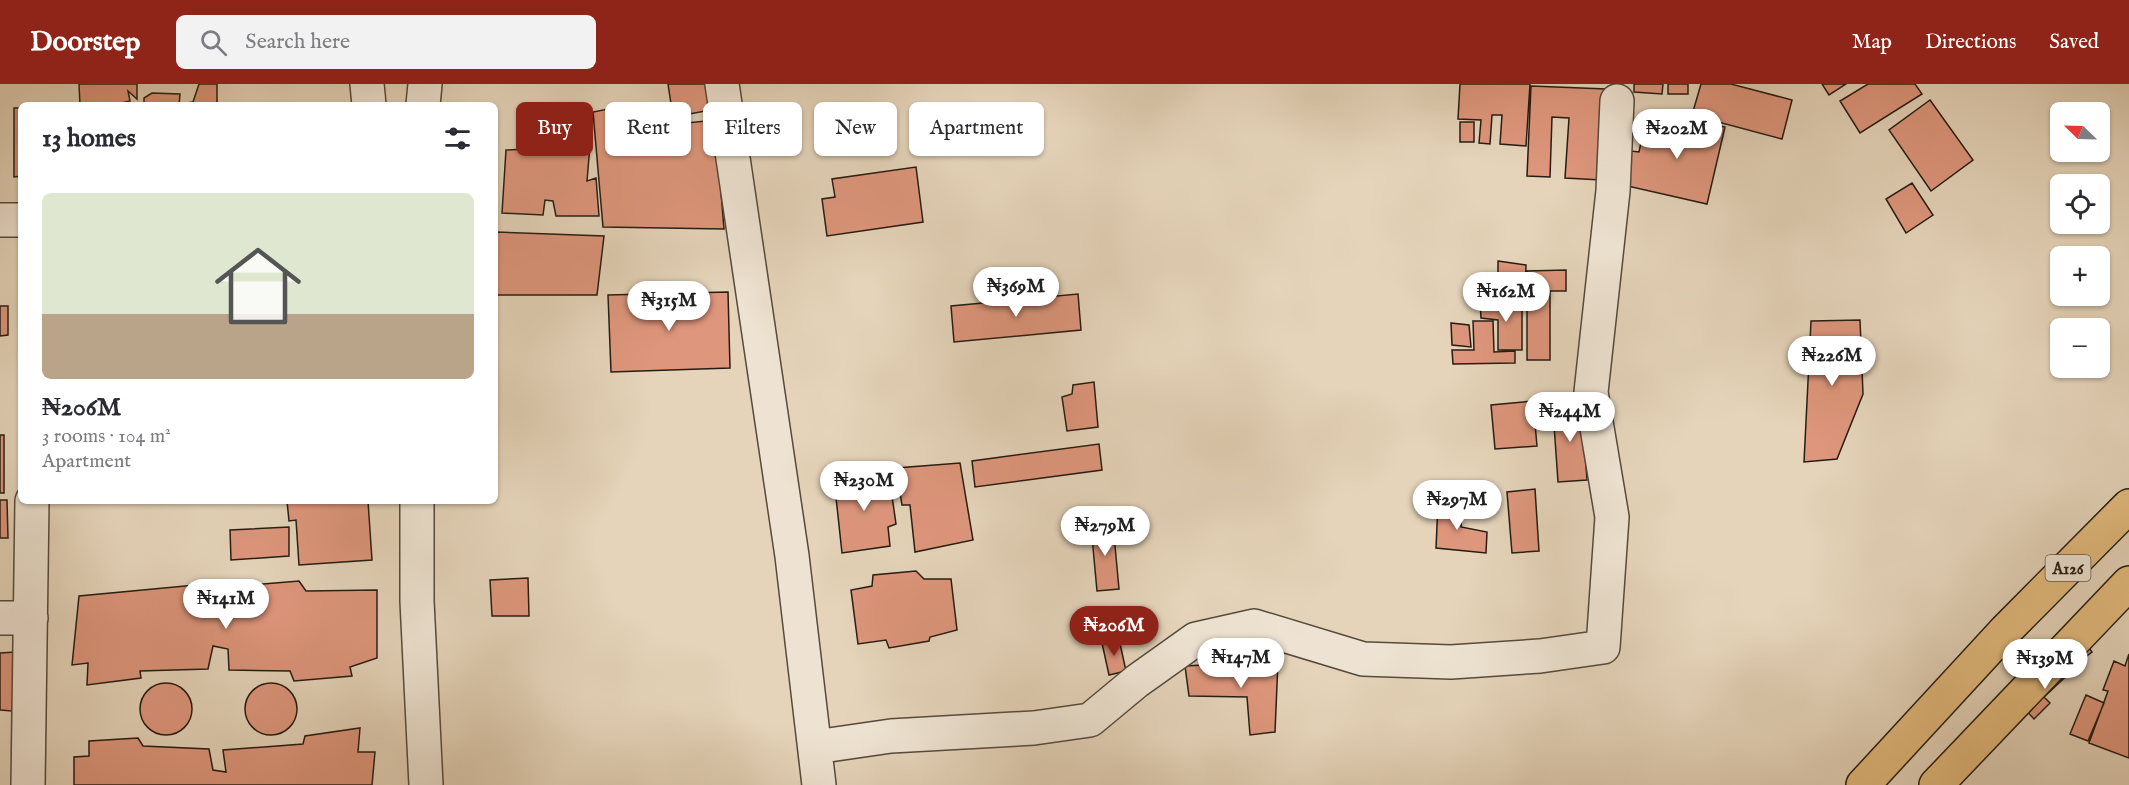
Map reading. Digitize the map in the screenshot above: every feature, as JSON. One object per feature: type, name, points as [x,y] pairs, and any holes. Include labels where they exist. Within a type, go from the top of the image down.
[{"type":"highway","name":"A126","points":[[1863,785],[2006,630],[2129,506]]},
{"type":"highway","points":[[1936,785],[2043,671],[2126,592]]},
{"type":"street","points":[[367,84],[369,102]]},
{"type":"street","points":[[423,102],[424,84]]},
{"type":"street","points":[[722,84],[792,556],[819,785]]},
{"type":"street","points":[[815,747],[891,736],[1034,728],[1090,720],[1137,681],[1196,639],[1254,626],[1362,659],[1451,662],[1540,656],[1603,647],[1612,517],[1591,392],[1613,191],[1617,101]]},
{"type":"street","points":[[0,220],[18,220]]},
{"type":"street","points":[[28,785],[15,618],[32,504]]},
{"type":"street","points":[[417,504],[417,601],[426,785]]},
{"type":"building","points":[[79,84],[137,84],[137,99],[128,91],[130,101],[126,102],[80,102]]},
{"type":"building","points":[[199,84],[217,84],[217,102],[193,102]]},
{"type":"building","points":[[668,84],[707,84],[710,102],[703,102],[703,111],[691,114],[691,102],[671,102]]},
{"type":"building","points":[[1460,84],[1530,84],[1526,146],[1500,144],[1502,115],[1492,115],[1490,144],[1479,143],[1481,120],[1458,119]]},
{"type":"building","points":[[1634,84],[1663,84],[1662,94],[1634,92]]},
{"type":"building","points":[[1668,84],[1688,84],[1688,94],[1668,94]]},
{"type":"building","points":[[1701,84],[1731,84],[1792,100],[1782,139],[1692,115]]},
{"type":"building","points":[[1822,84],[1846,84],[1829,95]]},
{"type":"building","points":[[1868,84],[1915,84],[1922,94],[1860,133],[1840,101]]},
{"type":"building","points":[[1531,86],[1606,89],[1601,180],[1565,178],[1569,118],[1552,117],[1550,177],[1527,176]]},
{"type":"building","points":[[152,93],[180,94],[179,102],[144,102],[144,98]]},
{"type":"building","points":[[1930,100],[1973,160],[1931,191],[1889,130]]},
{"type":"building","points":[[14,108],[18,108],[18,176],[14,177]]},
{"type":"building","points":[[605,110],[605,156],[691,156],[691,123],[703,121],[703,156],[718,156],[724,229],[603,227],[593,112]]},
{"type":"building","points":[[1663,113],[1725,127],[1707,204],[1623,185],[1631,151],[1639,152],[1642,138],[1656,141]]},
{"type":"building","points":[[1460,122],[1474,122],[1474,142],[1460,142]]},
{"type":"building","points":[[516,149],[516,156],[589,156],[587,181],[596,178],[599,216],[556,216],[553,201],[545,200],[543,215],[502,213],[506,150]]},
{"type":"building","points":[[916,167],[923,222],[827,236],[822,199],[835,197],[832,179]]},
{"type":"building","points":[[1912,183],[1933,215],[1906,233],[1886,199]]},
{"type":"building","points":[[498,232],[604,236],[597,295],[498,295]]},
{"type":"building","points":[[1498,261],[1526,265],[1525,298],[1498,297]]},
{"type":"building","points":[[1566,270],[1566,291],[1550,291],[1550,360],[1527,360],[1527,271]]},
{"type":"building","points":[[728,292],[730,368],[611,372],[608,295]]},
{"type":"building","points":[[1078,294],[1081,330],[954,342],[951,306]]},
{"type":"building","points":[[1480,301],[1522,303],[1522,350],[1498,350],[1498,320],[1481,318]]},
{"type":"building","points":[[0,306],[8,306],[8,335],[0,336]]},
{"type":"building","points":[[1860,320],[1863,394],[1837,459],[1804,462],[1811,321]]},
{"type":"building","points":[[1473,321],[1493,321],[1494,352],[1515,351],[1515,363],[1453,364],[1452,350],[1474,350]]},
{"type":"building","points":[[1451,323],[1469,325],[1471,347],[1452,345]]},
{"type":"building","points":[[1094,382],[1098,427],[1067,431],[1062,397],[1072,394],[1073,385]]},
{"type":"building","points":[[1581,400],[1587,480],[1558,482],[1554,425],[1560,424],[1558,402]]},
{"type":"building","points":[[1533,401],[1537,446],[1495,449],[1491,405]]},
{"type":"building","points":[[0,435],[4,435],[4,493],[0,493]]},
{"type":"building","points":[[1099,444],[1102,470],[975,487],[972,461]]},
{"type":"building","points":[[960,463],[973,540],[915,552],[910,505],[902,505],[896,468]]},
{"type":"building","points":[[883,472],[885,496],[892,496],[896,524],[888,527],[890,546],[842,553],[834,479]]},
{"type":"building","points":[[1535,489],[1539,551],[1512,553],[1507,492]]},
{"type":"building","points":[[0,500],[7,500],[8,538],[0,538]]},
{"type":"building","points":[[1463,501],[1461,527],[1487,532],[1486,553],[1436,548],[1438,503]]},
{"type":"building","points":[[287,504],[368,504],[372,560],[299,565],[296,520],[289,521]]},
{"type":"building","points":[[1113,524],[1119,589],[1097,591],[1091,526]]},
{"type":"building","points":[[289,527],[289,556],[231,560],[230,530]]},
{"type":"building","points":[[916,571],[924,579],[951,579],[957,630],[930,637],[929,641],[889,648],[886,640],[858,644],[851,590],[872,586],[873,575]]},
{"type":"building","points":[[528,578],[529,616],[492,616],[490,580]]},
{"type":"building","points":[[299,581],[306,591],[377,590],[377,658],[350,667],[352,676],[294,681],[290,671],[229,670],[228,649],[213,646],[208,669],[140,671],[141,678],[87,685],[88,663],[72,665],[79,596],[217,583],[222,591],[228,593],[229,587]]},
{"type":"building","points":[[1119,639],[1126,671],[1109,675],[1102,643]]},
{"type":"building","points":[[2085,642],[2092,652],[2076,664],[2069,654]]},
{"type":"building","points":[[15,652],[12,711],[0,710],[0,653]]},
{"type":"building","points":[[2129,654],[2129,758],[2089,743],[2108,691],[2103,690],[2114,661],[2125,666]]},
{"type":"building","points":[[2065,660],[2074,669],[2044,697],[2050,703],[2034,719],[2020,704]]},
{"type":"building","points":[[1278,661],[1275,732],[1250,735],[1247,697],[1189,696],[1185,666]]},
{"type":"building","points":[[161,683],[171,683],[185,690],[192,709],[185,728],[171,735],[161,735],[151,731],[144,724],[140,714],[140,704],[144,694],[151,687]]},
{"type":"building","points":[[271,683],[281,685],[289,691],[295,699],[297,709],[295,719],[289,727],[281,733],[271,735],[261,733],[253,727],[247,719],[245,709],[247,699],[253,691],[261,685]]},
{"type":"building","points":[[2086,695],[2104,703],[2088,741],[2070,734]]},
{"type":"building","points":[[360,728],[358,752],[375,752],[372,785],[74,785],[74,757],[89,756],[89,741],[138,738],[143,746],[209,749],[213,770],[226,772],[223,750],[303,744],[305,736]]}]
